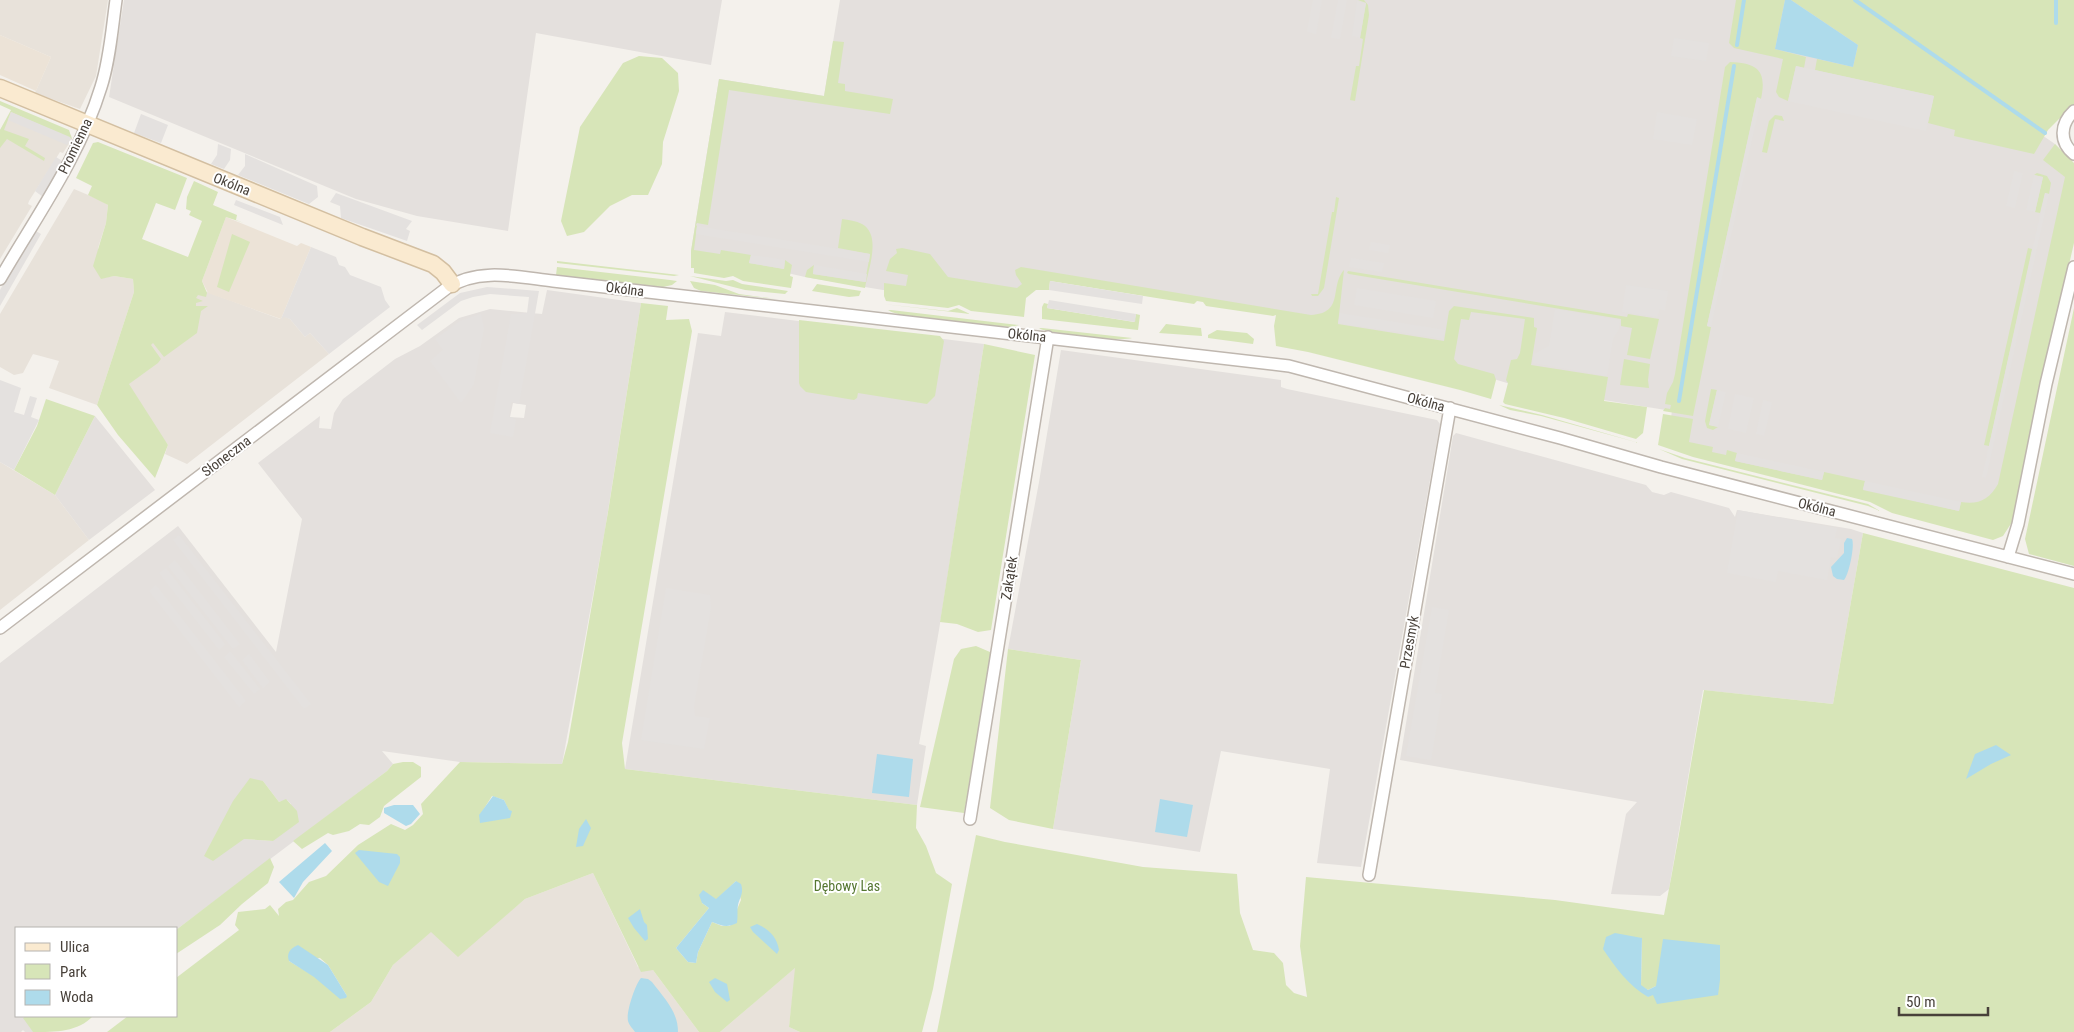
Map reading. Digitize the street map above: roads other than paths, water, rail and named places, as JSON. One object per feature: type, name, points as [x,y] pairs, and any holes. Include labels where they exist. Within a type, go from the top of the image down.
[{"type":"street","name":"Promienna","points":[[0,279],[73,154],[87,124],[102,85],[116,0]]},
{"type":"street","name":"Okólna","points":[[0,88],[362,237],[423,259],[440,269],[452,284],[476,276],[503,275],[1289,366],[1450,408],[1661,467],[2074,574]]},
{"type":"street","points":[[2074,112],[2069,116],[2063,129],[2066,145],[2074,154]]},
{"type":"street","points":[[2008,557],[2018,524],[2046,384],[2074,267]]},
{"type":"street","name":"Słoneczna","points":[[0,628],[452,284]]},
{"type":"street","name":"Zakątek","points":[[970,819],[1048,337]]},
{"type":"street","name":"Przesmyk","points":[[1368,875],[1450,408]]},
{"type":"water","points":[[1785,0],[1791,0],[1858,45],[1853,67],[1775,49]]},
{"type":"water","points":[[1847,538],[1852,539],[1853,542],[1850,566],[1844,580],[1837,579],[1833,576],[1831,567],[1844,553],[1844,543]]},
{"type":"water","points":[[1996,745],[2011,755],[1966,779],[1975,754]]},
{"type":"water","points":[[877,754],[913,759],[909,797],[872,793]]},
{"type":"water","points":[[493,796],[504,800],[509,810],[512,811],[510,818],[480,823],[479,815]]},
{"type":"water","points":[[1160,799],[1193,805],[1187,837],[1155,832]]},
{"type":"water","points":[[394,805],[413,805],[420,814],[411,824],[406,826],[384,813],[384,808]]},
{"type":"water","points":[[586,819],[591,828],[583,846],[576,847],[579,829]]},
{"type":"water","points":[[325,843],[332,851],[303,882],[294,898],[279,882]]},
{"type":"water","points":[[359,850],[397,854],[400,857],[400,863],[388,886],[379,882],[355,853]]},
{"type":"water","points":[[736,881],[741,884],[742,890],[738,905],[737,923],[724,926],[712,922],[698,952],[696,963],[688,962],[676,948],[709,908],[702,903],[699,895],[703,890],[716,899]]},
{"type":"water","points":[[640,909],[644,922],[647,925],[648,939],[645,941],[628,918]]},
{"type":"water","points":[[757,924],[769,931],[774,937],[779,950],[777,954],[753,932],[750,927]]},
{"type":"water","points":[[1615,933],[1642,938],[1641,985],[1648,990],[1656,986],[1663,939],[1720,945],[1718,995],[1657,1004],[1653,995],[1648,997],[1629,982],[1603,949],[1606,937]]},
{"type":"water","points":[[298,945],[328,965],[347,996],[346,998],[340,999],[314,977],[289,961],[290,951]]},
{"type":"water","points":[[641,978],[652,982],[670,1005],[676,1018],[678,1032],[635,1032],[630,1025],[628,1017],[630,1005],[636,986]]},
{"type":"water","points":[[715,978],[727,984],[730,1000],[727,1002],[715,992],[709,982]]},
{"type":"waterway","points":[[1737,45],[1744,0]]},
{"type":"waterway","points":[[1855,0],[2045,133]]},
{"type":"waterway","points":[[2056,0],[2056,23]]},
{"type":"waterway","points":[[1679,401],[1734,66]]},
{"type":"park label","name":"Dębowy Las","points":[[847,886]]}]
